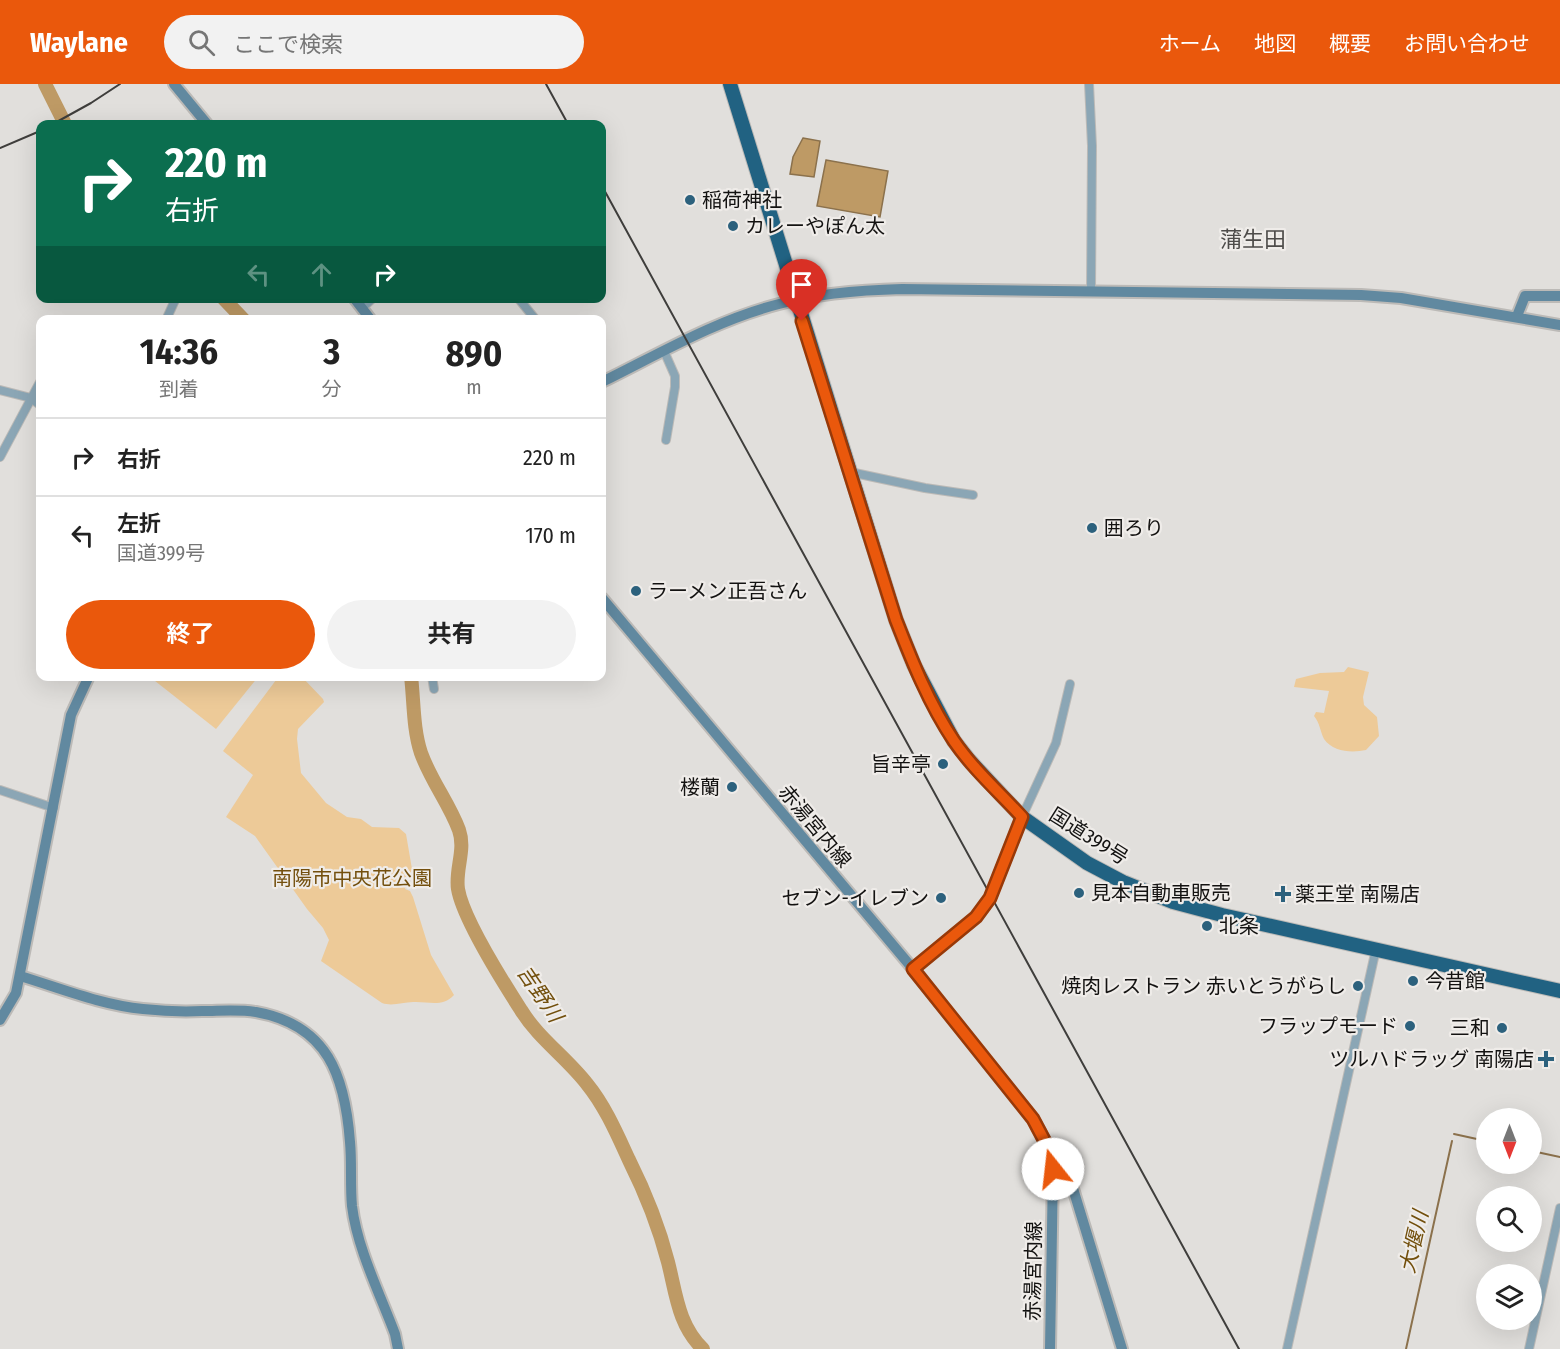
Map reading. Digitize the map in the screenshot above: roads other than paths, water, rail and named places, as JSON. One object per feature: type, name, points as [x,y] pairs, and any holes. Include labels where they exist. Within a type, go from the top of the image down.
[{"type":"highway","name":"国道399号","points":[[730,84],[896,620],[919,674],[954,741],[969,760],[1022,817],[1087,863],[1123,882],[1173,902],[1560,991]]},
{"type":"street","points":[[174,84],[204,120]]},
{"type":"street","points":[[1089,84],[1092,146],[1090,292]]},
{"type":"street","points":[[606,380],[746,314],[796,300],[858,291],[902,288],[1360,295],[1401,298],[1560,325]]},
{"type":"street","points":[[1516,316],[1525,296],[1560,296]]},
{"type":"street","points":[[358,303],[367,315]]},
{"type":"street","points":[[362,309],[368,303]]},
{"type":"street","points":[[522,303],[532,315]]},
{"type":"street","points":[[664,351],[675,376],[666,440]]},
{"type":"street","points":[[0,457],[36,389]]},
{"type":"street","points":[[0,390],[31,398],[36,402]]},
{"type":"street","points":[[849,472],[925,488],[973,495]]},
{"type":"street","name":"赤湯宮内線","points":[[606,603],[913,969],[1033,1119],[1051,1153],[1053,1169],[1050,1349]]},
{"type":"street","points":[[0,1020],[16,993],[71,715],[87,681]]},
{"type":"street","points":[[433,681],[435,689]]},
{"type":"street","points":[[913,969],[976,917],[990,898],[1022,817],[1056,743],[1070,684]]},
{"type":"street","points":[[0,790],[54,808]]},
{"type":"street","points":[[1287,1349],[1376,949]]},
{"type":"street","points":[[20,976],[94,999],[140,1009],[171,1012],[253,1012],[282,1018],[319,1045],[333,1062],[340,1081],[350,1141],[352,1205],[357,1232],[395,1334],[398,1349]]},
{"type":"street","points":[[1053,1169],[1071,1182],[1122,1349]]},
{"type":"street","points":[[1528,1349],[1560,1208]]},
{"type":"waterway","name":"吉野川","points":[[45,84],[63,120]]},
{"type":"waterway","name":"吉野川","points":[[228,303],[239,315]]},
{"type":"waterway","name":"吉野川","points":[[411,681],[418,744],[461,837],[457,882],[467,917],[494,967],[528,1020],[579,1075],[605,1111],[651,1210],[683,1319],[688,1330],[703,1349]]},
{"type":"waterway","name":"大堰川","points":[[1454,1134],[1476,1139]]},
{"type":"waterway","name":"大堰川","points":[[1406,1349],[1452,1141]]},
{"type":"waterway","name":"大堰川","points":[[1542,1153],[1560,1157]]},
{"type":"railway","points":[[60,120],[120,84]]},
{"type":"railway","points":[[546,84],[566,120]]},
{"type":"railway","points":[[0,148],[36,133]]},
{"type":"railway","points":[[606,193],[1239,1349]]},
{"type":"place","name":"稲荷神社","points":[[690,200]]},
{"type":"place","name":"カレーやぽん太","points":[[733,226]]},
{"type":"place","name":"囲ろり","points":[[1092,528]]},
{"type":"place","name":"ラーメン正吾さん","points":[[636,591]]},
{"type":"place","name":"旨辛亭","points":[[943,764]]},
{"type":"place","name":"楼蘭","points":[[732,787]]},
{"type":"place","name":"見本自動車販売","points":[[1079,893]]},
{"type":"place","name":"薬王堂 南陽店","points":[[1283,894]]},
{"type":"place","name":"セブン-イレブン","points":[[941,898]]},
{"type":"place","name":"北条","points":[[1207,926]]},
{"type":"place","name":"今昔館","points":[[1413,981]]},
{"type":"place","name":"焼肉レストラン 赤いとうがらし","points":[[1358,986]]},
{"type":"place","name":"フラップモード","points":[[1410,1026]]},
{"type":"place","name":"三和","points":[[1502,1028]]},
{"type":"place","name":"ツルハドラッグ 南陽店","points":[[1546,1059]]},
{"type":"district","name":"蒲生田","points":[[1253,239]]},
{"type":"park label","name":"南陽市中央花公園","points":[[352,878]]}]
